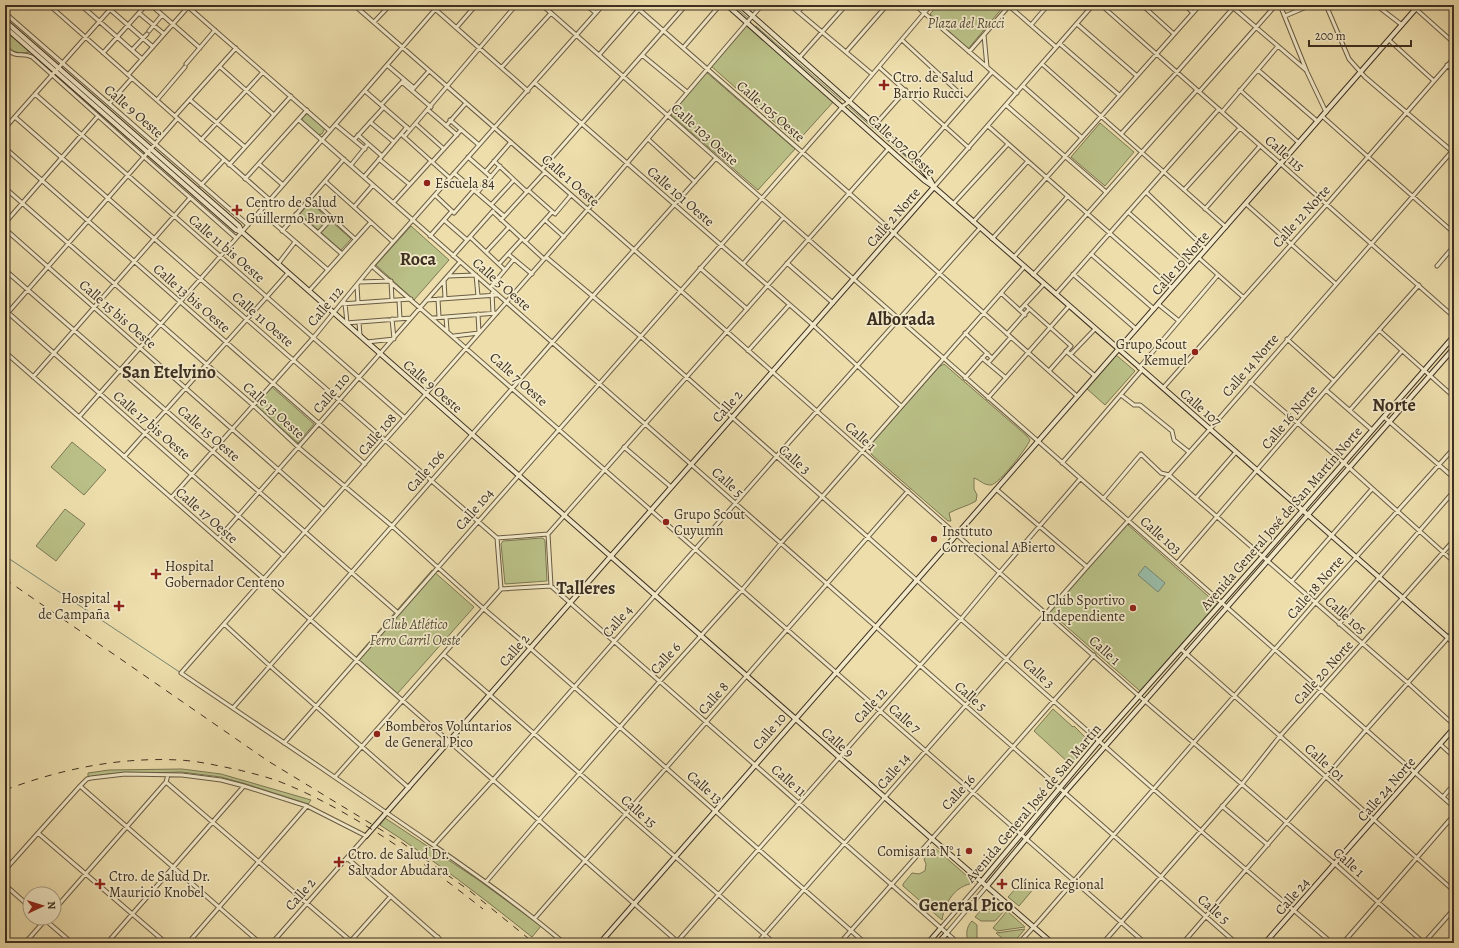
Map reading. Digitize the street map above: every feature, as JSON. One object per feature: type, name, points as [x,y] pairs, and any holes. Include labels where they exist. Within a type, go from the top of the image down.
[{"type":"street","points":[[5,6],[35,5]]},
{"type":"street","points":[[49,5],[270,200]]},
{"type":"street","points":[[105,5],[153,47]]},
{"type":"street","points":[[5,128],[114,5]]},
{"type":"street","points":[[103,53],[146,5]]},
{"type":"street","points":[[151,5],[200,48]]},
{"type":"street","name":"Calle 1 Oeste","points":[[354,5],[634,249],[772,372]]},
{"type":"street","points":[[374,22],[390,5]]},
{"type":"street","points":[[78,417],[336,125],[439,5]]},
{"type":"street","points":[[457,27],[476,5]]},
{"type":"street","points":[[404,137],[448,87],[516,5]]},
{"type":"street","name":"Calle 103 Oeste","points":[[542,5],[853,280]]},
{"type":"street","points":[[586,5],[596,13]]},
{"type":"street","name":"Calle 112","points":[[171,498],[313,338],[333,312],[393,242],[603,5]]},
{"type":"street","name":"Calle 105 Oeste","points":[[634,5],[894,234]]},
{"type":"street","points":[[677,5],[682,9]]},
{"type":"street","points":[[542,169],[686,5]]},
{"type":"street","points":[[683,48],[720,5]]},
{"type":"street","name":"Calle 107 Oeste","points":[[727,5],[934,188]]},
{"type":"street","name":"Calle 107 Oeste","points":[[740,5],[915,160],[928,176],[934,188]]},
{"type":"street","name":"Calle 108","points":[[233,708],[181,673],[467,348],[495,314],[532,274],[762,5]]},
{"type":"street","points":[[790,5],[872,74]]},
{"type":"street","points":[[798,12],[804,5]]},
{"type":"street","points":[[799,58],[846,5]]},
{"type":"street","points":[[846,52],[887,5]]},
{"type":"street","points":[[915,5],[1017,93]]},
{"type":"street","name":"Calle 104","points":[[284,743],[680,290],[843,106],[849,102],[931,5]]},
{"type":"street","points":[[969,52],[1009,5],[1056,47]]},
{"type":"street","points":[[1031,25],[1048,5]]},
{"type":"street","name":"Calle 2 Norte","points":[[772,372],[1093,5]]},
{"type":"street","name":"Calle 115","points":[[1100,5],[1420,285],[1454,317]]},
{"type":"street","points":[[1142,5],[1174,34]]},
{"type":"street","points":[[1185,5],[1193,13]]},
{"type":"street","points":[[992,239],[1200,5]]},
{"type":"street","points":[[1033,275],[1141,152],[1275,5]]},
{"type":"street","points":[[1280,5],[1307,72],[1326,112]]},
{"type":"street","points":[[1285,16],[1311,5]]},
{"type":"street","points":[[1326,5],[1346,55],[1365,77],[1453,151]]},
{"type":"street","points":[[1376,5],[1402,25]]},
{"type":"street","points":[[5,10],[15,6]]},
{"type":"street","points":[[83,6],[142,59]]},
{"type":"street","points":[[128,75],[187,6],[330,131]]},
{"type":"street","points":[[1120,134],[1177,72],[1232,6],[1307,72]]},
{"type":"street","points":[[1417,7],[1454,43]]},
{"type":"street","name":"Calle 10 Norte","points":[[956,534],[1417,7]]},
{"type":"street","points":[[436,9],[528,91]]},
{"type":"street","points":[[599,55],[639,10]]},
{"type":"street","name":"Calle 9 Oeste","points":[[5,13],[248,225]]},
{"type":"street","points":[[139,13],[164,34]]},
{"type":"street","points":[[502,67],[551,13]]},
{"type":"street","points":[[132,50],[162,15]]},
{"type":"street","name":"Calle 9 Oeste","points":[[5,21],[98,116],[236,238]]},
{"type":"street","points":[[1077,24],[1137,76]]},
{"type":"street","name":"Calle 9 Oeste","points":[[5,27],[239,226],[242,232],[288,273],[610,556]]},
{"type":"street","points":[[156,100],[215,30]]},
{"type":"street","points":[[984,35],[987,68]]},
{"type":"street","points":[[902,40],[967,100]]},
{"type":"street","points":[[1389,40],[1434,81]]},
{"type":"street","points":[[1060,44],[1119,96]]},
{"type":"street","points":[[1222,112],[1278,46]]},
{"type":"street","name":"Calle 9 Oeste","points":[[5,48],[14,55],[30,56],[55,71]]},
{"type":"street","points":[[6,313],[28,290],[144,157],[190,100],[236,48]]},
{"type":"street","points":[[642,55],[688,92]]},
{"type":"street","name":"Calle 12 Norte","points":[[1163,388],[1327,204],[1454,58]]},
{"type":"street","points":[[1042,64],[1226,227]]},
{"type":"street","points":[[387,65],[413,89],[446,126],[457,135]]},
{"type":"street","points":[[1447,65],[1454,71]]},
{"type":"street","points":[[220,66],[274,115]]},
{"type":"street","points":[[879,67],[969,148]]},
{"type":"street","points":[[1258,70],[1317,121]]},
{"type":"street","points":[[413,89],[429,71]]},
{"type":"street","points":[[201,140],[263,72]]},
{"type":"street","points":[[915,160],[992,72]]},
{"type":"street","points":[[109,104],[132,78]]},
{"type":"street","points":[[354,140],[403,81]]},
{"type":"street","name":"Calle 101 Oeste","points":[[535,83],[813,325]]},
{"type":"street","points":[[1023,86],[1082,138]]},
{"type":"street","points":[[875,125],[906,90]]},
{"type":"street","points":[[1240,90],[1299,143]]},
{"type":"street","points":[[365,91],[410,130]]},
{"type":"street","name":"Calle 11 bis Oeste","points":[[35,94],[405,418]]},
{"type":"street","points":[[229,165],[291,96]]},
{"type":"street","points":[[190,100],[245,147]]},
{"type":"street","points":[[446,126],[466,103]]},
{"type":"street","points":[[1006,105],[1106,192]]},
{"type":"street","points":[[1056,294],[1219,109]]},
{"type":"street","points":[[245,178],[307,110]]},
{"type":"street","points":[[5,223],[98,116]]},
{"type":"street","points":[[1322,116],[1454,233]]},
{"type":"street","name":"Calle 11 Oeste","points":[[15,117],[497,538]]},
{"type":"street","name":"Calle 5 Oeste","points":[[299,120],[412,221],[553,342],[598,384],[691,464]]},
{"type":"street","points":[[450,120],[479,145]]},
{"type":"street","points":[[370,122],[394,142]]},
{"type":"street","points":[[416,124],[444,149]]},
{"type":"street","points":[[336,125],[365,149]]},
{"type":"street","points":[[988,126],[1172,288]]},
{"type":"street","points":[[364,177],[407,127]]},
{"type":"street","points":[[1184,190],[1240,128]]},
{"type":"street","points":[[393,203],[409,184],[462,130]]},
{"type":"street","points":[[401,134],[450,178]]},
{"type":"street","points":[[358,135],[380,158],[409,184]]},
{"type":"street","points":[[648,139],[695,182]]},
{"type":"street","points":[[484,172],[511,142]]},
{"type":"street","points":[[351,165],[368,144]]},
{"type":"street","points":[[953,204],[1008,144]]},
{"type":"street","points":[[1205,209],[1260,146]]},
{"type":"street","name":"Calle 13 bis Oeste","points":[[5,148],[365,464]]},
{"type":"street","points":[[551,586],[548,534],[889,148]]},
{"type":"street","name":"Calle 14 Norte","points":[[1046,613],[1210,429],[1287,339],[1453,151]]},
{"type":"street","points":[[468,158],[491,177]]},
{"type":"street","name":"Calle 106","points":[[233,708],[634,249],[716,158]]},
{"type":"street","points":[[282,231],[344,159]]},
{"type":"street","points":[[202,185],[224,160]]},
{"type":"street","points":[[494,161],[553,213]]},
{"type":"street","points":[[973,222],[1028,161]]},
{"type":"street","points":[[259,164],[283,185]]},
{"type":"street","points":[[477,193],[500,166]]},
{"type":"street","points":[[501,220],[545,172]]},
{"type":"street","points":[[454,173],[504,216]]},
{"type":"street","points":[[491,205],[514,180]]},
{"type":"street","points":[[325,181],[393,242]]},
{"type":"street","points":[[354,207],[373,185]]},
{"type":"street","name":"Calle 13 Oeste","points":[[5,188],[253,405],[298,447],[392,526],[484,609],[530,648]]},
{"type":"street","name":"Calle 107","points":[[934,188],[1454,643]]},
{"type":"street","points":[[430,236],[474,190]]},
{"type":"street","points":[[1146,192],[1206,249]]},
{"type":"street","points":[[435,195],[453,212]]},
{"type":"street","points":[[499,264],[571,195]]},
{"type":"street","points":[[1014,258],[1068,196]]},
{"type":"street","points":[[33,377],[190,198]]},
{"type":"street","points":[[310,198],[356,239]]},
{"type":"street","points":[[1246,204],[1336,284]]},
{"type":"street","points":[[453,256],[496,209]]},
{"type":"street","points":[[260,211],[328,270]]},
{"type":"street","name":"Calle 3","points":[[493,212],[524,241],[640,336],[1099,741],[1332,943]]},
{"type":"street","points":[[1128,212],[1190,267]]},
{"type":"street","points":[[296,214],[342,254]]},
{"type":"street","points":[[318,233],[332,218]]},
{"type":"street","points":[[743,264],[783,218]]},
{"type":"street","points":[[444,220],[467,240]]},
{"type":"street","points":[[545,220],[564,237]]},
{"type":"street","points":[[309,291],[371,222]]},
{"type":"street","points":[[486,252],[509,227]]},
{"type":"street","name":"Calle 4","points":[[434,845],[980,228]]},
{"type":"street","name":"Calle 15 bis Oeste","points":[[5,229],[324,510]]},
{"type":"street","points":[[894,234],[1077,396]]},
{"type":"street","points":[[470,237],[505,270]]},
{"type":"street","points":[[278,264],[295,242]]},
{"type":"street","points":[[1437,266],[1454,246]]},
{"type":"street","points":[[508,254],[532,274]]},
{"type":"street","points":[[1091,254],[1154,309]]},
{"type":"street","points":[[1199,258],[1243,297]]},
{"type":"street","points":[[432,318],[495,314],[491,289],[514,259]]},
{"type":"street","name":"Calle 110","points":[[218,539],[460,262]]},
{"type":"street","points":[[787,263],[833,303]]},
{"type":"street","name":"Calle 7 Oeste","points":[[372,266],[454,336],[558,430],[651,510]]},
{"type":"street","name":"Calle 6","points":[[486,882],[700,635],[742,590],[781,543],[1024,266]]},
{"type":"street","points":[[700,268],[747,309]]},
{"type":"street","name":"Calle 15 Oeste","points":[[5,270],[398,613]]},
{"type":"street","points":[[124,457],[288,273]]},
{"type":"street","points":[[1073,274],[1136,329]]},
{"type":"street","points":[[1062,463],[1121,395],[1218,275]]},
{"type":"street","points":[[448,276],[476,276],[478,296]]},
{"type":"street","points":[[444,280],[445,298]]},
{"type":"street","name":"Calle 103","points":[[853,280],[1454,807]]},
{"type":"street","points":[[358,302],[358,284],[390,281],[392,300]]},
{"type":"street","points":[[1020,310],[1044,284]]},
{"type":"street","name":"Calle 16 Norte","points":[[1177,564],[1326,390],[1420,285]]},
{"type":"street","points":[[1001,293],[1025,315]]},
{"type":"street","points":[[427,300],[498,295]]},
{"type":"street","points":[[341,304],[411,299]]},
{"type":"street","points":[[438,299],[439,317]]},
{"type":"street","points":[[400,300],[400,319]]},
{"type":"street","points":[[345,303],[346,323],[411,318]]},
{"type":"street","points":[[1158,304],[1179,322]]},
{"type":"street","points":[[748,350],[789,305]]},
{"type":"street","points":[[1025,305],[1071,346],[1048,371]]},
{"type":"street","points":[[988,398],[1069,306]]},
{"type":"street","points":[[1007,334],[1030,309]]},
{"type":"street","name":"Calle 17 bis Oeste","points":[[6,313],[54,353],[284,556]]},
{"type":"street","points":[[454,336],[479,333],[478,314]]},
{"type":"street","points":[[446,317],[447,330]]},
{"type":"street","points":[[367,342],[394,339],[392,319]]},
{"type":"street","points":[[359,322],[360,336]]},
{"type":"street","points":[[813,325],[901,406]]},
{"type":"street","points":[[1071,354],[1095,329]]},
{"type":"street","points":[[1379,330],[1454,397]]},
{"type":"street","points":[[965,333],[992,358]]},
{"type":"street","name":"Avenida General José de San Martín Norte","points":[[1139,696],[1454,336]]},
{"type":"street","points":[[988,363],[1011,337]]},
{"type":"street","points":[[1287,339],[1334,381]]},
{"type":"street","name":"Avenida General José de San Martín Norte","points":[[1145,700],[1454,348]]},
{"type":"street","points":[[1066,351],[1095,376]]},
{"type":"street","points":[[1350,410],[1402,351]]},
{"type":"street","name":"Calle 17 Oeste","points":[[5,352],[678,942]]},
{"type":"street","points":[[965,378],[987,353]]},
{"type":"street","points":[[982,358],[1006,378]]},
{"type":"street","name":"Calle 1","points":[[772,372],[1139,696],[1335,864],[1424,943]]},
{"type":"street","name":"Calle 2","points":[[272,943],[772,372]]},
{"type":"street","points":[[1250,382],[1344,463],[1454,562]]},
{"type":"street","points":[[1326,390],[1372,430]]},
{"type":"street","points":[[1121,395],[1134,405],[1140,405],[1172,431],[1174,440],[1189,452]]},
{"type":"street","points":[[1384,416],[1454,478]]},
{"type":"street","points":[[624,447],[670,487]]},
{"type":"street","name":"Calle 18 Norte","points":[[1019,943],[1315,603],[1454,448]]},
{"type":"street","points":[[1196,498],[1236,452]]},
{"type":"street","name":"Calle 105","points":[[1103,499],[1141,454],[1161,473],[1169,475],[1292,581],[1315,603],[1408,683],[1454,727]]},
{"type":"street","name":"Calle 5","points":[[691,464],[1236,943]]},
{"type":"street","points":[[1000,572],[1080,479]]},
{"type":"street","points":[[996,489],[1086,567]]},
{"type":"street","points":[[1292,581],[1372,489]]},
{"type":"street","points":[[1339,624],[1454,491]]},
{"type":"street","name":"Calle 8","points":[[535,918],[908,492]]},
{"type":"street","name":"Calle 7","points":[[651,510],[1145,943]]},
{"type":"street","points":[[335,777],[501,589],[497,538],[548,534]]},
{"type":"street","name":"Calle 10","points":[[600,943],[956,534]]},
{"type":"street","name":"Calle 20 Norte","points":[[1103,943],[1242,784],[1280,736],[1454,540]]},
{"type":"street","name":"Calle 9","points":[[610,556],[1052,943]]},
{"type":"street","name":"Calle 12","points":[[678,942],[718,894],[961,619],[1000,572]]},
{"type":"street","points":[[501,589],[551,586],[570,602]]},
{"type":"street","name":"Calle 11","points":[[570,602],[958,943]]},
{"type":"street","name":"Calle 14","points":[[757,943],[1046,613]]},
{"type":"street","points":[[224,624],[408,788]]},
{"type":"street","points":[[1183,943],[1287,824],[1366,730],[1454,631]]},
{"type":"street","name":"Calle 13","points":[[530,648],[865,943]]},
{"type":"street","name":"Calle 101","points":[[1181,649],[1454,891]]},
{"type":"street","points":[[444,654],[490,695]]},
{"type":"street","name":"Calle 16","points":[[840,943],[931,838],[1094,655]]},
{"type":"street","name":"Calle 15","points":[[490,695],[774,943]]},
{"type":"street","name":"Avenida General José de San Martín","points":[[928,943],[1139,696]]},
{"type":"street","name":"Avenida General José de San Martín","points":[[938,943],[1065,792],[1145,700]]},
{"type":"street","points":[[233,708],[434,845],[535,918],[564,943]]},
{"type":"street","name":"Calle 24 Norte","points":[[1335,864],[1454,727]]},
{"type":"street","points":[[1440,744],[1454,757]]},
{"type":"street","points":[[5,870],[87,779],[109,775],[168,775],[206,778],[244,786],[308,806],[366,836]]},
{"type":"street","points":[[62,901],[166,782],[168,775]]},
{"type":"street","points":[[166,782],[213,821],[351,942],[392,896]]},
{"type":"street","points":[[1443,797],[1454,784]]},
{"type":"street","points":[[80,786],[172,868],[260,943]]},
{"type":"street","points":[[107,943],[244,786]]},
{"type":"street","points":[[188,943],[308,806]]},
{"type":"street","points":[[1222,806],[1268,845]]},
{"type":"street","points":[[1343,943],[1454,815]]},
{"type":"street","points":[[38,833],[166,943]]},
{"type":"street","points":[[347,858],[444,943]]},
{"type":"street","name":"Calle 24","points":[[1266,943],[1335,864]]},
{"type":"street","points":[[5,886],[22,900]]},
{"type":"street","points":[[1424,943],[1454,909]]},
{"type":"street","points":[[25,943],[39,926]]},
{"type":"street","points":[[53,926],[72,943]]},
{"type":"street","points":[[433,943],[438,937]]},
{"type":"green space","name":"Plaza del Rucci","points":[[938,5],[1001,5],[1003,7],[968,49],[930,14]]},
{"type":"green space","points":[[745,24],[834,101],[797,142],[711,66]]},
{"type":"green space","points":[[5,30],[30,52],[16,52],[8,47],[5,44]]},
{"type":"green space","points":[[706,72],[795,149],[758,190],[671,115]]},
{"type":"green space","points":[[308,113],[324,128],[322,134],[318,135],[302,121],[302,118]]},
{"type":"green space","points":[[1100,123],[1134,152],[1105,186],[1071,157]]},
{"type":"green space","points":[[310,202],[351,239],[341,250],[300,214]]},
{"type":"green space","points":[[411,226],[449,260],[414,300],[376,265]]},
{"type":"green space","points":[[1116,355],[1135,371],[1105,405],[1086,388]]},
{"type":"green space","points":[[944,364],[1030,440],[1012,465],[995,483],[988,485],[974,478],[974,489],[977,495],[976,501],[949,513],[951,521],[948,521],[870,452],[870,445],[939,367]]},
{"type":"green space","points":[[272,387],[314,424],[298,443],[256,406]]},
{"type":"green space","points":[[72,442],[106,470],[84,495],[51,467]]},
{"type":"green space","points":[[65,509],[85,524],[56,561],[36,546]]},
{"type":"green space","name":"Club Sportivo Independiente","points":[[1127,524],[1217,604],[1140,691],[1050,612]]},
{"type":"green space","points":[[542,538],[545,541],[547,581],[505,584],[501,544],[503,541]]},
{"type":"green space","name":"Club Atlético Ferro Carril Oeste","points":[[432,570],[474,607],[397,694],[356,657]]},
{"type":"green space","points":[[1053,709],[1073,727],[1074,726],[1090,742],[1070,764],[1034,731]]},
{"type":"green space","points":[[182,769],[221,774],[311,800],[308,804],[221,777],[182,772],[109,774],[88,777],[88,773],[109,770]]},
{"type":"green space","points":[[385,818],[477,879],[541,926],[532,937],[438,865],[380,825]]},
{"type":"green space","points":[[933,848],[935,848],[975,883],[962,887],[952,896],[943,913],[942,920],[903,886],[912,873],[919,874],[925,871],[926,864],[924,859]]},
{"type":"green space","points":[[1025,878],[1035,887],[1019,906],[1008,897]]},
{"type":"green space","points":[[1003,908],[1005,910],[995,921],[981,921],[975,917],[981,910]]},
{"type":"green space","points":[[1007,911],[1025,927],[997,931],[993,928]]},
{"type":"green space","points":[[972,921],[977,925],[977,938],[979,943],[968,943],[967,931]]},
{"type":"green space","points":[[1025,929],[1013,943],[1008,943],[996,933]]},
{"type":"shaded area","points":[[1145,566],[1165,583],[1158,592],[1138,575]]},
{"type":"waterway","points":[[733,5],[748,18]]},
{"type":"waterway","points":[[756,26],[841,100]]},
{"type":"waterway","points":[[849,107],[921,170]]},
{"type":"waterway","points":[[5,556],[181,673]]},
{"type":"railway","points":[[5,579],[268,761],[401,842],[470,891],[534,943]]},
{"type":"railway","points":[[5,790],[69,770],[134,760],[179,760],[209,764],[264,776],[313,797],[364,825],[414,857],[483,909]]},
{"type":"place","name":"Ctro. de Salud Barrio Rucci","points":[[884,85]]},
{"type":"place","name":"Escuela 84","points":[[427,183]]},
{"type":"place","name":"Centro de Salud Guillermo Brown","points":[[237,210]]},
{"type":"place","name":"Grupo Scout Kemuel","points":[[1195,352]]},
{"type":"place","name":"Grupo Scout Cuyumn","points":[[666,522]]},
{"type":"place","name":"Instituto Correcional ABierto","points":[[934,539]]},
{"type":"place","name":"Hospital Gobernador Centeno","points":[[156,574]]},
{"type":"place","name":"Hospital de Campaña","points":[[119,606]]},
{"type":"place","name":"Club Sportivo Independiente","points":[[1133,608]]},
{"type":"place","name":"Bomberos Voluntarios de General Pico","points":[[377,734]]},
{"type":"place","name":"Comisaría N° 1","points":[[969,851]]},
{"type":"place","name":"Ctro. de Salud Dr. Salvador Abudara","points":[[339,862]]},
{"type":"place","name":"Ctro. de Salud Dr. Mauricio Knobel","points":[[100,884]]},
{"type":"place","name":"Clínica Regional","points":[[1002,884]]},
{"type":"district","name":"Roca","points":[[418,259]]},
{"type":"district","name":"Alborada","points":[[901,319]]},
{"type":"district","name":"San Etelvino","points":[[169,372]]},
{"type":"district","name":"Norte","points":[[1394,405]]},
{"type":"district","name":"Talleres","points":[[586,588]]},
{"type":"district","name":"General Pico","points":[[966,905]]}]
